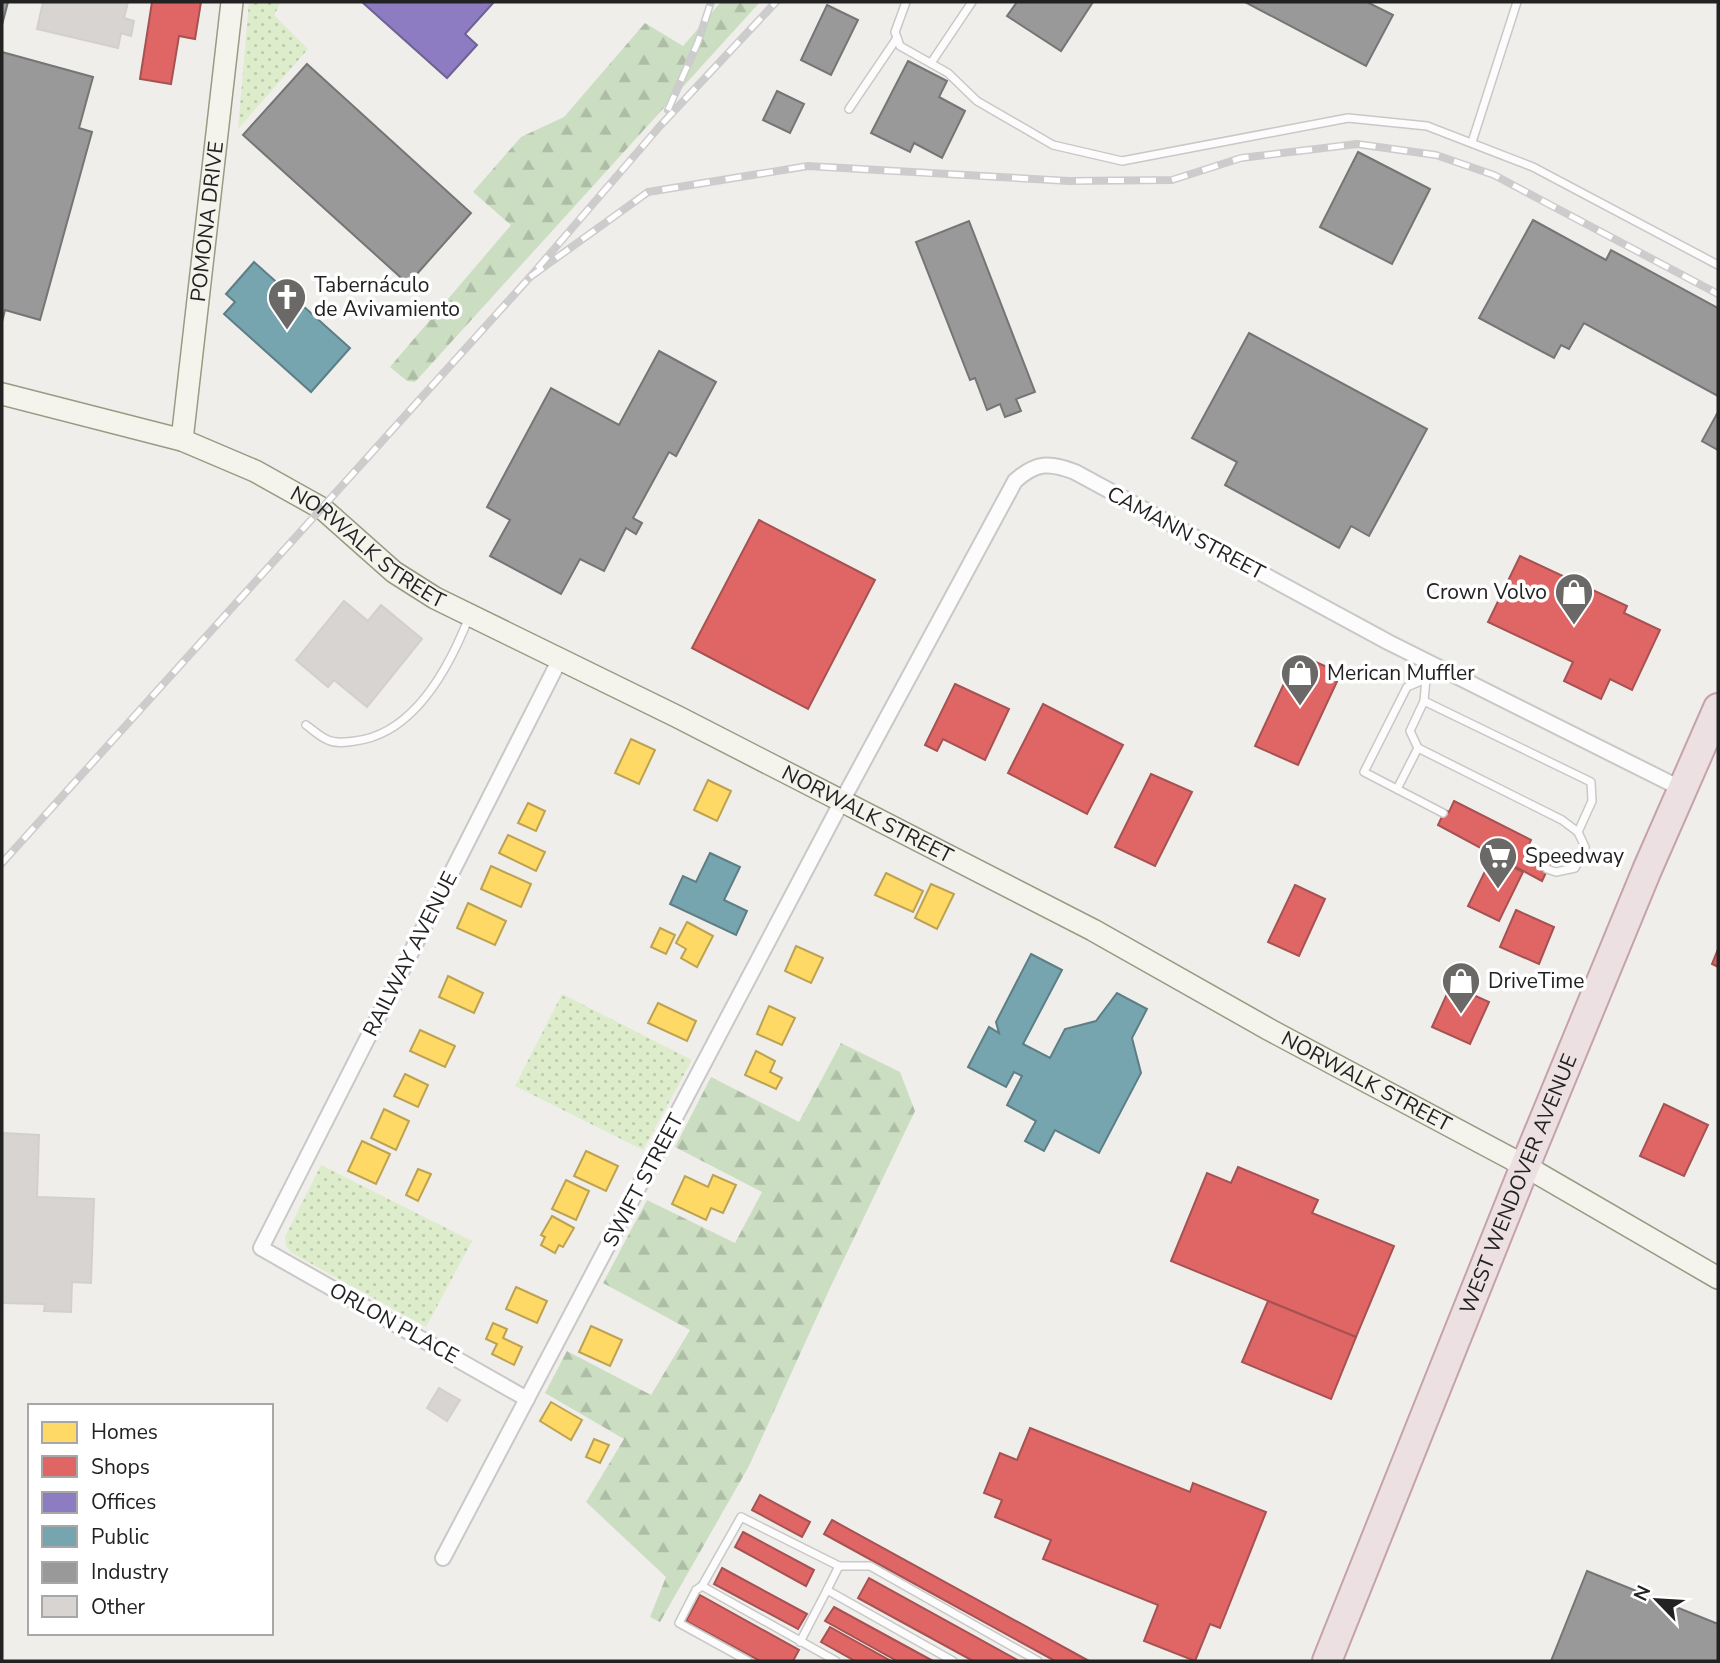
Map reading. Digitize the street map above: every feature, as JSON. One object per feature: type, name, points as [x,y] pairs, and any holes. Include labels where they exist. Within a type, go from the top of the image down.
[{"type":"highway","name":"WEST WENDOVER AVENUE","points":[[1326,1661],[1525,1166],[1718,708]]},
{"type":"street","name":"POMONA DRIVE","points":[[182,440],[232,2]]},
{"type":"street","name":"NORWALK STREET","points":[[2,394],[182,440],[230,459],[323,509],[394,572],[469,616],[560,659],[1093,930],[1270,1030],[1525,1166],[1718,1278]]},
{"type":"street","name":"CAMANN STREET","points":[[842,801],[1015,481],[1032,467],[1046,463],[1075,472],[1433,665],[1682,789]]},
{"type":"street","name":"RAILWAY AVENUE","points":[[261,1248],[560,659]]},
{"type":"street","name":"SWIFT STREET","points":[[443,1558],[842,801]]},
{"type":"street","name":"ORLON PLACE","points":[[261,1248],[527,1399]]},
{"type":"lane","points":[[906,2],[897,23],[900,46],[948,73],[977,101],[1053,145],[1122,160],[1348,118],[1427,127],[1534,167],[1718,265]]},
{"type":"lane","points":[[931,63],[972,2]]},
{"type":"lane","points":[[1472,142],[1517,2]]},
{"type":"lane","points":[[849,109],[897,38]]},
{"type":"lane","points":[[306,725],[330,741],[342,743],[378,738],[397,726],[413,712],[448,662],[469,616]]},
{"type":"lane","points":[[1433,665],[1426,679],[1424,701],[1410,732],[1418,748],[1563,820],[1578,832],[1584,847],[1575,868],[1556,872],[1547,869]]},
{"type":"lane","points":[[1426,679],[1407,687],[1364,772],[1443,813]]},
{"type":"lane","points":[[1424,701],[1591,782],[1592,801],[1578,832]]},
{"type":"lane","points":[[1397,789],[1418,748]]},
{"type":"lane","points":[[748,1661],[678,1623],[741,1517],[839,1566],[870,1566],[1038,1661]]},
{"type":"lane","points":[[800,1642],[839,1566]]},
{"type":"lane","points":[[702,1586],[836,1661]]},
{"type":"lane","points":[[827,1590],[953,1661]]},
{"type":"green space","points":[[249,2],[281,2],[274,15],[308,49],[238,129]]},
{"type":"green space","points":[[721,2],[760,2],[415,382],[407,381],[390,367],[511,225],[473,192],[521,137],[564,117],[645,23],[683,46]]},
{"type":"green space","points":[[562,994],[692,1060],[643,1150],[515,1086]]},
{"type":"green space","points":[[841,1043],[900,1072],[915,1111],[749,1466],[660,1622],[650,1617],[666,1577],[586,1502],[624,1439],[545,1393],[567,1351],[651,1395],[690,1330],[603,1283],[647,1200],[735,1243],[762,1192],[675,1147],[711,1077],[799,1122]]},
{"type":"green space","points":[[321,1165],[472,1241],[426,1327],[292,1253],[286,1246],[285,1237]]},
{"type":"building: Homes","points":[[631,739],[655,750],[639,784],[615,773]]},
{"type":"building: Homes","points":[[708,780],[731,791],[717,821],[694,810]]},
{"type":"building: Homes","points":[[528,803],[545,811],[536,831],[518,823]]},
{"type":"building: Homes","points":[[508,835],[545,852],[536,871],[499,853]]},
{"type":"building: Homes","points":[[491,866],[531,884],[521,907],[481,889]]},
{"type":"building: Homes","points":[[886,873],[923,891],[913,912],[875,895]]},
{"type":"building: Homes","points":[[931,884],[954,894],[937,929],[915,918]]},
{"type":"building: Homes","points":[[468,903],[506,921],[495,945],[457,928]]},
{"type":"building: Homes","points":[[687,922],[713,936],[697,967],[681,958],[686,949],[676,943]]},
{"type":"building: Homes","points":[[660,928],[675,935],[666,954],[651,947]]},
{"type":"building: Homes","points":[[796,946],[823,958],[811,983],[785,971]]},
{"type":"building: Homes","points":[[448,976],[483,993],[474,1013],[439,997]]},
{"type":"building: Homes","points":[[658,1003],[696,1021],[687,1041],[648,1023]]},
{"type":"building: Homes","points":[[769,1006],[795,1018],[782,1045],[757,1034]]},
{"type":"building: Homes","points":[[420,1030],[455,1046],[445,1067],[410,1051]]},
{"type":"building: Homes","points":[[756,1051],[775,1061],[770,1072],[782,1078],[776,1089],[745,1075]]},
{"type":"building: Homes","points":[[405,1074],[428,1085],[418,1107],[394,1096]]},
{"type":"building: Homes","points":[[384,1109],[409,1121],[396,1150],[371,1138]]},
{"type":"building: Homes","points":[[362,1141],[390,1154],[376,1184],[348,1171]]},
{"type":"building: Homes","points":[[586,1151],[618,1166],[606,1191],[574,1176]]},
{"type":"building: Homes","points":[[418,1169],[431,1174],[418,1201],[406,1195]]},
{"type":"building: Homes","points":[[713,1175],[736,1185],[723,1213],[711,1208],[706,1220],[672,1204],[685,1176],[708,1187]]},
{"type":"building: Homes","points":[[566,1180],[589,1191],[576,1220],[552,1209]]},
{"type":"building: Homes","points":[[552,1216],[574,1228],[563,1247],[559,1245],[555,1253],[541,1245],[545,1237],[541,1235]]},
{"type":"building: Homes","points":[[516,1287],[547,1301],[537,1323],[506,1309]]},
{"type":"building: Homes","points":[[493,1323],[507,1329],[503,1338],[522,1347],[514,1365],[492,1354],[497,1344],[486,1339]]},
{"type":"building: Homes","points":[[591,1326],[622,1340],[610,1366],[579,1352]]},
{"type":"building: Homes","points":[[551,1402],[582,1420],[571,1440],[540,1421]]},
{"type":"building: Homes","points":[[594,1439],[609,1445],[600,1463],[586,1457]]},
{"type":"building: Shops","points":[[152,2],[201,2],[195,39],[179,36],[171,84],[140,79]]},
{"type":"building: Shops","points":[[759,520],[875,580],[808,709],[692,648]]},
{"type":"building: Shops","name":"Crown Volvo","points":[[1520,556],[1627,606],[1624,613],[1660,630],[1632,690],[1610,679],[1601,699],[1564,681],[1573,662],[1488,622]]},
{"type":"building: Shops","points":[[1311,660],[1341,673],[1298,765],[1255,746],[1294,662],[1308,668]]},
{"type":"building: Shops","points":[[955,684],[1009,709],[985,760],[943,739],[937,751],[925,745]]},
{"type":"building: Shops","points":[[1043,704],[1123,745],[1087,814],[1008,773]]},
{"type":"building: Shops","points":[[1151,774],[1192,792],[1155,866],[1115,847]]},
{"type":"building: Shops","points":[[1454,801],[1531,840],[1527,849],[1551,862],[1542,881],[1438,825],[1445,810],[1449,812]]},
{"type":"building: Shops","points":[[1492,857],[1523,872],[1499,921],[1468,906]]},
{"type":"building: Shops","points":[[1295,885],[1325,899],[1299,956],[1268,942]]},
{"type":"building: Shops","points":[[1516,910],[1554,927],[1539,964],[1500,947]]},
{"type":"building: Shops","points":[[1718,949],[1718,967],[1712,964]]},
{"type":"building: Shops","name":"DriveTime","points":[[1451,985],[1489,1002],[1470,1044],[1432,1027]]},
{"type":"building: Shops","points":[[1664,1104],[1708,1125],[1684,1176],[1640,1156]]},
{"type":"building: Shops","points":[[1238,1167],[1318,1200],[1312,1213],[1394,1246],[1356,1337],[1171,1261],[1207,1173],[1231,1183]]},
{"type":"building: Shops","points":[[1268,1301],[1356,1337],[1331,1399],[1242,1362]]},
{"type":"building: Shops","points":[[1030,1428],[1190,1492],[1193,1483],[1266,1512],[1220,1628],[1210,1624],[1195,1661],[1144,1641],[1158,1605],[1043,1559],[1051,1540],[995,1517],[1002,1500],[984,1493],[1000,1453],[1017,1460]]},
{"type":"building: Shops","points":[[760,1495],[810,1522],[802,1537],[752,1510]]},
{"type":"building: Shops","points":[[832,1520],[1089,1661],[1055,1661],[824,1534]]},
{"type":"building: Shops","points":[[743,1532],[814,1570],[806,1586],[735,1547]]},
{"type":"building: Shops","points":[[722,1568],[807,1614],[798,1629],[714,1584]]},
{"type":"building: Shops","points":[[869,1578],[1019,1661],[973,1661],[858,1598]]},
{"type":"building: Shops","points":[[700,1595],[799,1650],[793,1661],[760,1661],[686,1621]]},
{"type":"building: Shops","points":[[834,1607],[933,1661],[897,1661],[825,1621]]},
{"type":"building: Shops","points":[[830,1627],[891,1661],[855,1661],[821,1642]]},
{"type":"building: Offices","points":[[362,2],[494,2],[465,34],[477,45],[447,78]]},
{"type":"building: Public","name":"Tabernáculo de Avivamiento","points":[[254,262],[350,348],[311,392],[224,314],[235,302],[226,294]]},
{"type":"building: Public","points":[[710,853],[740,867],[724,900],[747,911],[736,935],[670,904],[683,876],[696,882]]},
{"type":"building: Public","points":[[1031,954],[1062,970],[1023,1044],[1050,1058],[1065,1029],[1096,1021],[1117,993],[1147,1009],[1132,1038],[1141,1073],[1099,1153],[1055,1130],[1044,1151],[1025,1141],[1036,1121],[1007,1105],[1022,1076],[1014,1072],[1006,1087],[968,1067],[989,1027],[999,1033],[996,1022]]},
{"type":"building: Industry","points":[[2,2],[8,2],[2,25]]},
{"type":"building: Industry","points":[[1017,2],[1093,2],[1061,51],[1007,16]]},
{"type":"building: Industry","points":[[1245,2],[1367,2],[1393,15],[1366,66]]},
{"type":"building: Industry","points":[[827,5],[858,20],[831,75],[801,60]]},
{"type":"building: Industry","points":[[2,52],[93,77],[79,128],[92,132],[40,320],[5,310],[2,322]]},
{"type":"building: Industry","points":[[908,61],[947,81],[939,97],[965,111],[942,158],[914,143],[910,152],[871,133]]},
{"type":"building: Industry","points":[[307,64],[471,213],[408,284],[243,135]]},
{"type":"building: Industry","points":[[777,91],[804,104],[790,133],[763,120]]},
{"type":"building: Industry","points":[[1358,152],[1430,189],[1392,264],[1320,227]]},
{"type":"building: Industry","points":[[1533,220],[1606,260],[1611,250],[1718,308],[1718,396],[1584,323],[1569,349],[1561,345],[1554,358],[1479,318]]},
{"type":"building: Industry","points":[[969,221],[1035,392],[1016,399],[1021,411],[1005,417],[1000,404],[987,410],[975,378],[970,380],[916,242]]},
{"type":"building: Industry","points":[[1249,333],[1427,429],[1369,536],[1351,526],[1339,548],[1225,485],[1237,462],[1192,438]]},
{"type":"building: Industry","points":[[659,351],[716,382],[676,456],[669,452],[633,518],[642,523],[636,534],[626,528],[604,571],[580,559],[561,594],[490,556],[510,520],[487,507],[551,388],[619,425]]},
{"type":"building: Industry","points":[[1718,412],[1718,450],[1702,441]]},
{"type":"building: Industry","points":[[1587,1571],[1718,1624],[1718,1661],[1551,1661]]},
{"type":"building: Other","points":[[43,2],[128,2],[124,18],[134,21],[131,36],[121,33],[118,48],[37,29]]},
{"type":"building: Other","points":[[344,601],[368,621],[381,605],[422,639],[367,707],[334,680],[328,687],[296,660]]},
{"type":"building: Other","points":[[2,1133],[39,1135],[37,1197],[94,1199],[91,1283],[72,1282],[71,1312],[44,1311],[45,1304],[2,1303]]},
{"type":"building: Other","points":[[439,1388],[460,1400],[447,1421],[427,1408]]},
{"type":"railway","points":[[668,110],[698,42],[711,2]]},
{"type":"railway","points":[[2,863],[530,277],[660,126],[776,2]]},
{"type":"railway","points":[[530,277],[648,192],[808,166],[1069,181],[1172,180],[1241,158],[1357,144],[1436,155],[1494,175],[1718,294]]},
{"type":"place","name":"Tabernáculo de Avivamiento","points":[[287,331]]},
{"type":"place","name":"Crown Volvo","points":[[1574,626]]},
{"type":"place","name":"Merican Muffler","points":[[1300,707]]},
{"type":"place","name":"Speedway","points":[[1498,890]]},
{"type":"place","name":"DriveTime","points":[[1461,1015]]}]
